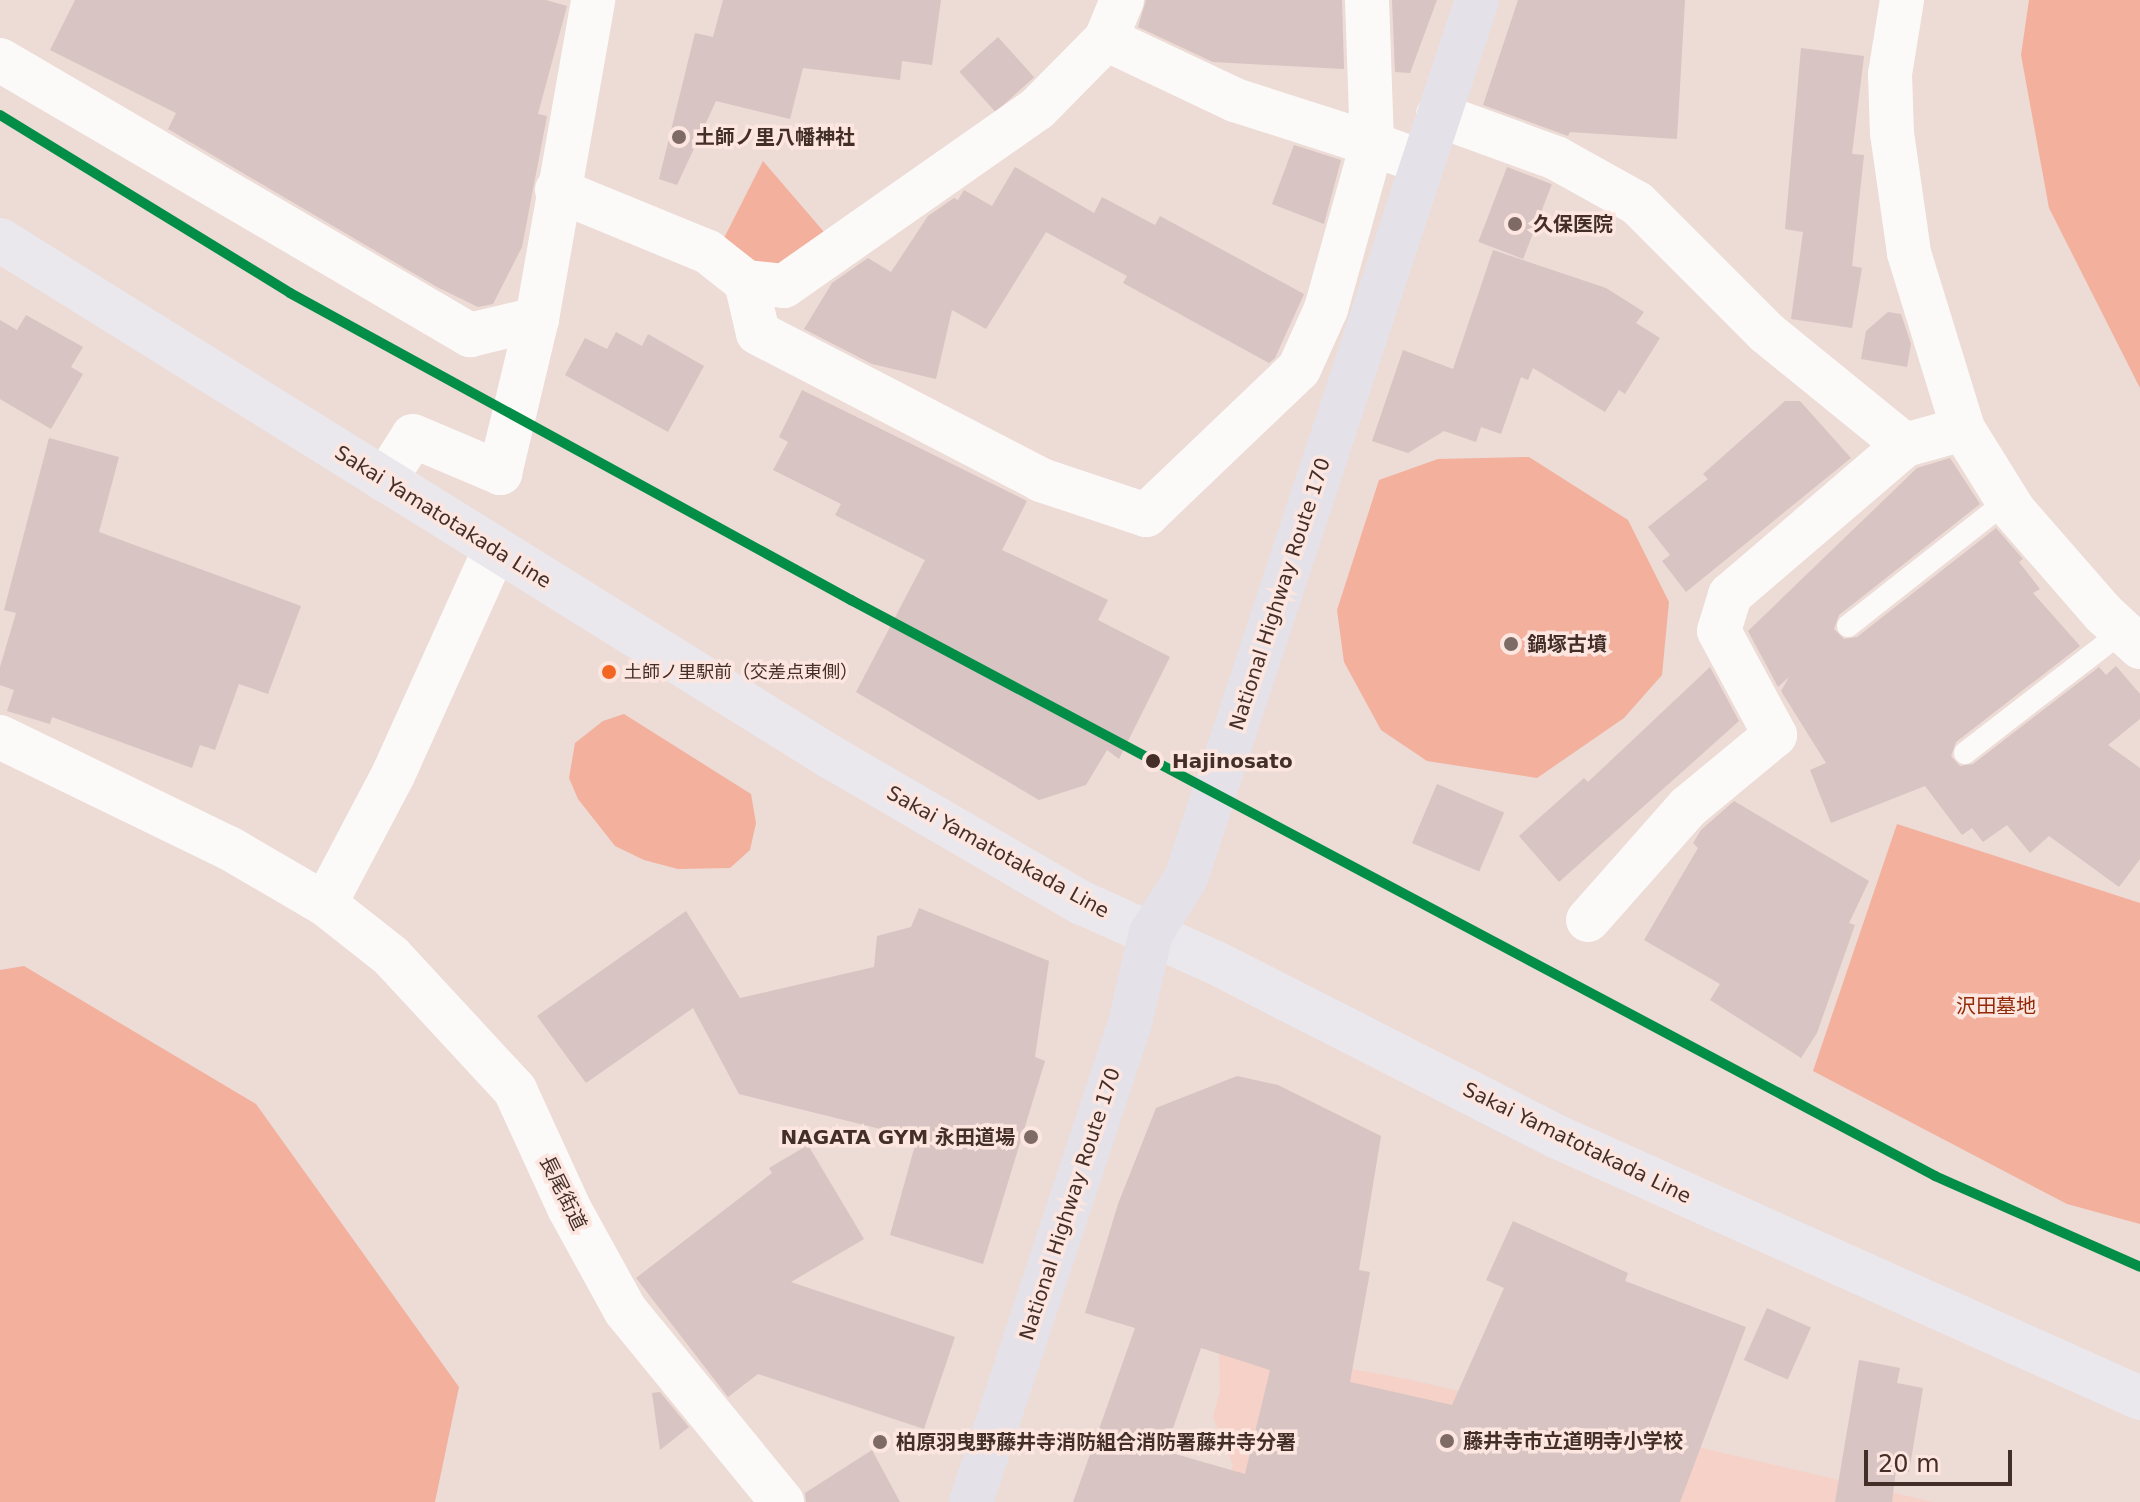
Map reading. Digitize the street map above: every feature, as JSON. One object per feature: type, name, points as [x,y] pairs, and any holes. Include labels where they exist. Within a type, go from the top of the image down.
[{"type":"highway","name":"National Highway Route 170","points":[[971,1502],[1130,1023],[1151,933],[1186,878],[1477,0]]},
{"type":"main road","name":"Sakai Yamatotakada Line","points":[[0,240],[494,551],[829,756],[1082,903],[1151,933],[1560,1138],[2140,1398]]},
{"type":"street","points":[[385,480],[413,436],[500,473],[537,319],[557,190],[593,0]]},
{"type":"street","points":[[746,282],[758,333],[1041,480],[1146,515],[1299,369],[1326,309],[1372,144],[1367,0]]},
{"type":"street","points":[[1902,0],[1890,74],[1892,133],[1909,253],[1963,429],[2007,501],[2132,639]]},
{"type":"street","points":[[557,190],[708,252],[746,282],[784,286],[1037,109],[1114,20],[1235,100],[1422,162]]},
{"type":"street","points":[[0,60],[470,335],[537,319]]},
{"type":"street","points":[[1438,115],[1556,158],[1637,203],[1767,333],[1905,445]]},
{"type":"street","points":[[1588,920],[1688,807],[1775,735],[1719,631],[1730,595],[1905,445],[1963,429]]},
{"type":"street","points":[[325,904],[393,775],[494,551]]},
{"type":"street","name":"長尾街道","points":[[0,737],[229,848],[325,904],[391,956],[515,1090],[569,1208],[625,1310],[782,1502]]},
{"type":"lane","points":[[1848,626],[2007,501]]},
{"type":"lane","points":[[1965,753],[2132,639]]},
{"type":"shaded area","name":"藤井寺市立道明寺小学校","points":[[1219,1345],[1407,1379],[1933,1502],[1223,1502],[1233,1465],[1213,1417],[1220,1391]]},
{"type":"green space","points":[[2029,0],[2140,0],[2140,388],[2049,208],[2021,55]]},
{"type":"green space","points":[[763,161],[824,232],[778,268],[743,271],[721,244]]},
{"type":"green space","points":[[1529,457],[1628,520],[1669,602],[1662,675],[1624,718],[1537,778],[1427,761],[1381,730],[1344,662],[1337,610],[1379,480],[1438,459]]},
{"type":"green space","points":[[624,714],[751,794],[756,823],[750,850],[730,868],[678,869],[644,860],[615,846],[578,799],[569,778],[575,743],[603,721]]},
{"type":"green space","name":"沢田墓地","points":[[1897,824],[2140,903],[2140,1224],[2067,1204],[1813,1071]]},
{"type":"green space","points":[[24,966],[256,1104],[459,1387],[435,1502],[0,1502],[0,970]]},
{"type":"building","points":[[75,0],[546,0],[567,6],[538,114],[547,116],[522,247],[493,304],[478,307],[437,287],[168,129],[176,113],[50,50]]},
{"type":"building","points":[[723,0],[941,0],[932,65],[902,61],[900,80],[803,68],[790,119],[716,101],[677,185],[659,179],[695,33],[713,37]]},
{"type":"building","points":[[1146,0],[1342,0],[1344,69],[1213,62],[1138,27]]},
{"type":"building","points":[[1392,0],[1437,0],[1410,73],[1395,72]]},
{"type":"building","points":[[1518,0],[1685,0],[1677,139],[1570,132],[1568,136],[1483,105]]},
{"type":"building","points":[[998,37],[1034,77],[995,112],[959,72]]},
{"type":"building","points":[[1801,48],[1864,56],[1852,154],[1864,155],[1852,266],[1862,268],[1852,328],[1791,319],[1803,232],[1785,229]]},
{"type":"building","points":[[1294,145],[1341,160],[1324,224],[1272,204]]},
{"type":"building","points":[[1015,167],[1094,213],[1102,197],[1155,225],[1160,216],[1304,294],[1275,358],[1269,363],[1123,283],[1127,276],[1046,232],[986,329],[952,310],[936,379],[872,364],[804,329],[832,283],[868,258],[891,272],[928,216],[954,198],[958,200],[964,190],[992,206]]},
{"type":"building","points":[[1507,167],[1552,184],[1523,259],[1478,242]]},
{"type":"building","points":[[1493,250],[1606,288],[1644,312],[1636,323],[1660,338],[1625,394],[1619,390],[1605,412],[1533,368],[1528,380],[1521,377],[1501,434],[1481,427],[1476,442],[1444,431],[1408,453],[1372,441],[1403,350],[1453,369]]},
{"type":"building","points":[[1888,312],[1901,314],[1911,344],[1907,367],[1861,359],[1866,331]]},
{"type":"building","points":[[26,315],[83,347],[71,367],[83,374],[51,429],[0,399],[0,320],[17,330]]},
{"type":"building","points":[[616,332],[642,346],[648,334],[704,366],[668,432],[565,375],[585,338],[607,349]]},
{"type":"building","points":[[802,390],[1027,501],[1002,550],[1108,600],[1098,620],[1170,657],[1119,759],[1107,750],[1086,785],[1039,800],[856,692],[925,560],[835,515],[841,504],[773,470],[788,442],[779,437]]},
{"type":"building","points":[[1785,401],[1800,401],[1851,458],[1686,592],[1662,561],[1670,555],[1648,527],[1708,479],[1703,474]]},
{"type":"building","points":[[49,438],[119,457],[99,532],[301,606],[268,694],[239,684],[215,750],[200,745],[192,768],[52,717],[50,724],[7,711],[14,690],[0,685],[0,667],[16,613],[4,610]]},
{"type":"building","points":[[1950,458],[1980,504],[1839,615],[1834,629],[1844,639],[1857,637],[1996,528],[2023,559],[2019,562],[2040,589],[2033,593],[2080,646],[1956,742],[1951,756],[1960,766],[1973,764],[2099,667],[2106,675],[2116,666],[2140,694],[2140,719],[2108,745],[2140,768],[2140,859],[2119,887],[2049,836],[2030,853],[2007,825],[1983,842],[1972,828],[1962,835],[1925,786],[1831,823],[1810,770],[1826,763],[1781,691],[1789,677],[1778,687],[1748,631],[1917,468]]},
{"type":"building","points":[[1710,667],[1739,721],[1559,882],[1519,836],[1584,778],[1588,782]]},
{"type":"building","points":[[1437,784],[1504,813],[1479,871],[1412,843]]},
{"type":"building","points":[[1734,801],[1869,881],[1849,923],[1855,925],[1817,1033],[1801,1058],[1710,1000],[1720,984],[1644,940],[1698,848],[1693,843],[1701,830]]},
{"type":"building","points":[[919,908],[1049,961],[1035,1057],[1045,1061],[983,1264],[890,1235],[917,1138],[739,1094],[693,1008],[586,1083],[537,1016],[686,911],[740,998],[874,967],[877,936],[911,927]]},
{"type":"building","points":[[1237,1076],[1278,1085],[1381,1136],[1359,1270],[1370,1272],[1350,1382],[1452,1405],[1504,1288],[1486,1280],[1513,1221],[1628,1273],[1625,1281],[1746,1327],[1680,1502],[1073,1502],[1135,1328],[1085,1313],[1118,1204],[1156,1108]],"holes":[[[1201,1348],[1270,1370],[1245,1474],[1165,1451]]]},
{"type":"building","points":[[808,1145],[864,1239],[791,1282],[955,1337],[924,1429],[758,1374],[728,1397],[636,1278],[772,1173],[769,1168]]},
{"type":"building","points":[[1767,1308],[1811,1328],[1788,1380],[1744,1360]]},
{"type":"building","points":[[1859,1360],[1900,1368],[1897,1383],[1923,1388],[1909,1472],[1896,1470],[1892,1502],[1835,1502]]},
{"type":"building","points":[[660,1392],[689,1427],[660,1450],[652,1393]]},
{"type":"building","points":[[872,1450],[900,1502],[806,1502],[805,1493]]},
{"type":"transit line","points":[[0,115],[290,293],[851,600],[1935,1176],[2140,1267]]},
{"type":"place","name":"土師ノ里八幡神社","points":[[679,137]]},
{"type":"place","name":"久保医院","points":[[1515,224]]},
{"type":"place","name":"鍋塚古墳","points":[[1511,644]]},
{"type":"place","name":"土師ノ里駅前（交差点東側）","points":[[609,672]]},
{"type":"place","name":"Hajinosato","points":[[1153,761]]},
{"type":"place","name":"NAGATA GYM 永田道場","points":[[1031,1137]]},
{"type":"place","name":"藤井寺市立道明寺小学校","points":[[1447,1441]]},
{"type":"place","name":"柏原羽曳野藤井寺消防組合消防署藤井寺分署","points":[[880,1442]]}]
